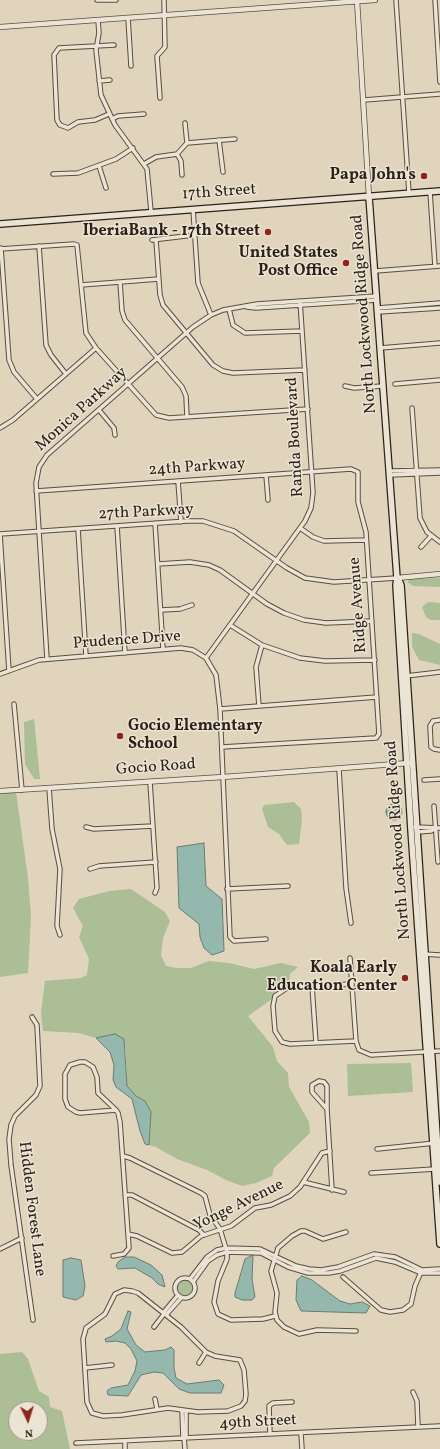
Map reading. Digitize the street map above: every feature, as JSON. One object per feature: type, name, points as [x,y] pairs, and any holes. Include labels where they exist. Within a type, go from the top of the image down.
[{"type":"main road","name":"17th Street","points":[[0,224],[151,211],[440,191]]},
{"type":"main road","name":"North Lockwood Ridge Road","points":[[369,197],[398,578],[396,585],[404,676],[429,1052],[440,1182]]},
{"type":"main road","name":"North Lockwood Ridge Road","points":[[409,762],[410,806],[414,829]]},
{"type":"main road","name":"North Lockwood Ridge Road","points":[[437,1143],[435,1169],[440,1244]]},
{"type":"street","points":[[97,0],[116,0]]},
{"type":"street","points":[[160,98],[157,56],[165,47],[164,0]]},
{"type":"street","points":[[0,27],[375,0]]},
{"type":"street","points":[[396,0],[409,193]]},
{"type":"street","points":[[435,0],[440,82]]},
{"type":"street","name":"North Lockwood Ridge Road","points":[[357,1],[369,197]]},
{"type":"street","points":[[128,18],[131,66]]},
{"type":"street","points":[[98,20],[99,33],[97,46],[101,95],[112,120],[144,164],[148,175],[151,211]]},
{"type":"street","points":[[109,114],[93,121],[78,122],[68,128],[63,127],[57,120],[54,82],[55,51],[59,48],[114,45]]},
{"type":"street","points":[[99,81],[110,80]]},
{"type":"street","points":[[364,100],[440,94]]},
{"type":"street","points":[[112,120],[118,116],[144,114]]},
{"type":"street","points":[[144,164],[156,157],[178,154],[187,143],[185,123]]},
{"type":"street","points":[[187,143],[235,139]]},
{"type":"street","points":[[219,140],[223,172]]},
{"type":"street","points":[[53,174],[78,173],[116,159],[133,148]]},
{"type":"street","points":[[178,154],[181,161],[182,175]]},
{"type":"street","points":[[99,166],[106,188]]},
{"type":"street","points":[[430,192],[435,266]]},
{"type":"street","points":[[192,208],[198,283],[211,315]]},
{"type":"street","points":[[194,235],[154,240],[160,295],[163,305],[186,333],[213,365],[227,372],[238,373],[305,370]]},
{"type":"street","points":[[37,399],[14,372],[9,360],[0,248],[74,244],[77,246],[85,328],[89,340],[156,415],[166,418],[308,409]]},
{"type":"street","points":[[39,246],[46,344],[51,355],[66,374]]},
{"type":"street","points":[[375,271],[440,266]]},
{"type":"street","points":[[81,285],[159,279]]},
{"type":"street","points":[[120,282],[122,311],[125,320],[184,390],[187,417]]},
{"type":"street","name":"Monica Parkway","points":[[47,659],[36,491],[37,475],[44,459],[186,333],[211,315],[242,306],[377,298]]},
{"type":"street","name":"Randa Boulevard","points":[[206,658],[307,518],[312,505],[312,472],[300,303]]},
{"type":"street","points":[[378,310],[440,303]]},
{"type":"street","points":[[378,310],[440,308]]},
{"type":"street","points":[[229,309],[233,324],[245,333],[302,331]]},
{"type":"street","points":[[380,348],[440,343]]},
{"type":"street","points":[[0,428],[13,420],[96,348]]},
{"type":"street","points":[[395,384],[440,380]]},
{"type":"street","points":[[345,386],[354,388],[383,386]]},
{"type":"street","points":[[412,408],[420,518],[425,529],[431,536],[440,542]]},
{"type":"street","points":[[99,410],[114,428],[115,435]]},
{"type":"street","name":"24th Parkway","points":[[36,491],[350,469],[358,472]]},
{"type":"street","points":[[389,473],[440,470]]},
{"type":"street","points":[[416,471],[440,473]]},
{"type":"street","name":"Ridge Avenue","points":[[222,747],[377,737],[380,733],[366,540],[358,502],[358,472]]},
{"type":"street","points":[[266,475],[268,500]]},
{"type":"street","points":[[178,481],[181,522]]},
{"type":"street","name":"27th Parkway","points":[[0,534],[203,521],[226,528],[242,536],[295,573],[316,580],[334,582],[398,578]]},
{"type":"street","points":[[155,523],[163,649]]},
{"type":"street","points":[[117,526],[125,653]]},
{"type":"street","points":[[300,528],[313,537],[324,541],[366,540]]},
{"type":"street","points":[[78,529],[86,656]]},
{"type":"street","points":[[0,534],[9,671]]},
{"type":"street","points":[[421,547],[431,536]]},
{"type":"street","points":[[158,564],[190,562],[209,565],[220,570],[253,594],[284,613],[311,621],[335,623],[372,621]]},
{"type":"street","points":[[398,578],[440,574]]},
{"type":"street","points":[[161,610],[180,609],[192,605]]},
{"type":"street","points":[[230,625],[262,645],[287,655],[313,660],[374,660]]},
{"type":"street","points":[[259,706],[256,663],[262,645]]},
{"type":"street","name":"Prudence Drive","points":[[0,674],[29,662],[47,659],[163,649],[188,648],[206,658]]},
{"type":"street","points":[[206,658],[216,675],[220,709],[227,889],[231,940],[266,939]]},
{"type":"street","points":[[404,676],[440,672]]},
{"type":"street","points":[[220,709],[377,698]]},
{"type":"street","points":[[14,704],[22,790]]},
{"type":"street","points":[[440,720],[433,721],[430,726],[431,747],[440,750]]},
{"type":"street","name":"Gocio Road","points":[[0,791],[338,769],[409,762]]},
{"type":"street","points":[[338,769],[346,888],[351,924]]},
{"type":"street","points":[[424,780],[440,779]]},
{"type":"street","points":[[150,782],[156,862],[157,888],[155,893]]},
{"type":"street","points":[[49,788],[52,829],[60,869],[57,926],[60,935]]},
{"type":"street","points":[[434,806],[438,828],[438,862]]},
{"type":"street","points":[[86,827],[94,829],[153,826]]},
{"type":"street","points":[[414,829],[428,832],[438,828]]},
{"type":"street","points":[[90,869],[99,866],[156,862]]},
{"type":"street","points":[[227,889],[288,886]]},
{"type":"street","points":[[422,954],[440,955]]},
{"type":"street","points":[[350,958],[356,1041],[359,1050],[367,1055],[440,1051]]},
{"type":"street","points":[[352,984],[287,988],[278,992],[274,1000],[274,1018],[276,1036],[282,1042],[290,1044],[356,1041]]},
{"type":"street","points":[[312,986],[316,1043]]},
{"type":"street","name":"Hidden Forest Lane","points":[[32,1017],[37,1025],[40,1086],[36,1095],[16,1116],[11,1125],[9,1139],[34,1320]]},
{"type":"street","points":[[113,1256],[124,1254],[128,1250],[123,1156],[119,1117],[116,1110],[98,1093],[96,1072],[93,1068],[85,1062],[70,1065],[64,1078],[65,1099],[68,1107],[76,1112],[116,1110]]},
{"type":"street","points":[[327,1109],[312,1092],[312,1085],[316,1082],[322,1081],[327,1086],[332,1190]]},
{"type":"street","points":[[377,1149],[437,1143]]},
{"type":"street","name":"Yonge Avenue","points":[[128,1234],[137,1236],[175,1253],[185,1250],[204,1234],[235,1224],[255,1208],[271,1205],[296,1192],[322,1154],[330,1151]]},
{"type":"street","points":[[123,1156],[201,1193],[207,1202],[210,1215],[220,1229],[226,1250],[227,1259],[218,1281],[214,1305],[221,1316],[231,1320],[263,1319],[275,1316]]},
{"type":"street","points":[[371,1173],[435,1169]]},
{"type":"street","points":[[303,1182],[344,1192]]},
{"type":"street","points":[[125,1195],[132,1196],[143,1201],[204,1234]]},
{"type":"street","points":[[346,1232],[322,1239],[305,1231],[301,1231],[284,1242],[278,1248],[271,1271],[277,1293],[275,1316],[284,1327],[299,1334],[317,1330],[356,1331]]},
{"type":"street","points":[[0,1249],[22,1238]]},
{"type":"street","points":[[192,1281],[217,1250],[254,1248],[296,1266],[315,1270],[338,1268],[370,1255],[379,1254],[395,1257],[421,1271],[440,1273]]},
{"type":"street","points":[[421,1271],[440,1269]]},
{"type":"street","points":[[343,1277],[375,1304],[387,1312],[405,1309],[412,1303],[415,1286],[421,1271]]},
{"type":"street","points":[[179,1297],[175,1288],[177,1283],[183,1279],[192,1281]]},
{"type":"street","points":[[179,1297],[188,1298],[193,1295],[195,1288],[192,1281]]},
{"type":"street","points":[[124,1290],[134,1291],[164,1314],[184,1329],[206,1352],[215,1356],[240,1360],[244,1370],[245,1401],[241,1406],[233,1410],[184,1411],[168,1408],[122,1415],[103,1416],[92,1413],[88,1406],[85,1368],[83,1339],[86,1328],[105,1314],[115,1294],[124,1290]]},
{"type":"street","points":[[111,1291],[115,1294]]},
{"type":"street","points":[[154,1327],[179,1297]]},
{"type":"street","points":[[82,1325],[86,1328]]},
{"type":"street","points":[[199,1363],[206,1352]]},
{"type":"street","points":[[85,1368],[112,1365]]},
{"type":"street","points":[[413,1392],[417,1404],[418,1427]]},
{"type":"street","points":[[155,1399],[157,1409]]},
{"type":"street","points":[[270,1434],[269,1406],[273,1402],[292,1402]]},
{"type":"street","points":[[184,1411],[185,1449]]},
{"type":"street","name":"49th Street","points":[[76,1443],[440,1426]]},
{"type":"street","points":[[301,1433],[302,1449]]},
{"type":"street","points":[[125,1441],[125,1449]]},
{"type":"green space","points":[[440,578],[440,587],[413,586],[407,582],[410,579]]},
{"type":"green space","points":[[428,602],[440,603],[440,620],[430,620],[426,617],[422,607]]},
{"type":"green space","points":[[412,633],[419,634],[440,644],[440,665],[419,660],[412,647]]},
{"type":"green space","points":[[34,719],[40,779],[34,779],[25,764],[24,722]]},
{"type":"green space","points":[[16,792],[28,878],[31,917],[28,973],[0,977],[0,793]]},
{"type":"green space","points":[[294,802],[301,809],[302,819],[299,844],[287,845],[279,834],[268,827],[262,809],[264,805]]},
{"type":"green space","points":[[131,889],[165,912],[170,921],[163,938],[161,955],[166,966],[191,968],[209,961],[229,963],[254,969],[281,963],[298,967],[290,974],[289,986],[278,990],[272,999],[248,1016],[273,1047],[277,1061],[288,1073],[289,1087],[309,1122],[310,1133],[274,1168],[272,1176],[256,1183],[242,1186],[207,1170],[177,1159],[156,1147],[149,1145],[151,1112],[145,1101],[136,1096],[127,1086],[124,1039],[115,1034],[96,1038],[79,1033],[43,1031],[41,1013],[45,981],[81,978],[87,975],[89,959],[79,937],[83,926],[73,908],[79,899],[109,891]]},
{"type":"green space","points":[[411,1063],[413,1092],[348,1096],[347,1064]]},
{"type":"green space","points":[[182,1280],[188,1280],[193,1285],[191,1294],[188,1296],[182,1296],[177,1291],[177,1285]]},
{"type":"green space","points":[[22,1352],[28,1359],[39,1391],[49,1397],[50,1407],[62,1411],[70,1449],[0,1449],[0,1354]]},
{"type":"water","points":[[391,804],[397,804],[402,809],[400,818],[397,820],[391,820],[386,815],[386,809]]},
{"type":"water","points":[[204,843],[206,886],[222,899],[224,951],[212,955],[204,948],[200,937],[199,924],[179,908],[177,847]]},
{"type":"water","points":[[115,1034],[124,1039],[127,1086],[136,1096],[145,1101],[151,1112],[149,1145],[145,1144],[140,1131],[132,1099],[116,1087],[113,1080],[114,1065],[110,1052],[96,1038]]},
{"type":"water","points":[[253,1255],[252,1279],[255,1297],[252,1300],[242,1300],[235,1297],[235,1293],[245,1259]]},
{"type":"water","points":[[125,1257],[134,1257],[151,1265],[162,1275],[165,1287],[158,1284],[152,1278],[135,1268],[118,1269],[116,1266],[118,1262]]},
{"type":"water","points":[[71,1258],[81,1260],[85,1286],[83,1296],[76,1300],[63,1297],[63,1260]]},
{"type":"water","points":[[302,1276],[312,1280],[340,1301],[350,1304],[362,1302],[370,1306],[366,1313],[301,1311],[296,1300],[297,1280]]},
{"type":"water","points":[[128,1311],[131,1312],[127,1329],[136,1345],[145,1352],[165,1350],[171,1347],[174,1350],[174,1368],[176,1378],[187,1384],[219,1380],[224,1385],[221,1393],[190,1393],[179,1389],[163,1373],[154,1372],[141,1375],[128,1396],[108,1395],[107,1391],[111,1388],[128,1385],[135,1371],[137,1361],[131,1349],[125,1343],[116,1341],[106,1342],[105,1339],[121,1329]]},
{"type":"place","name":"Papa John's","points":[[424,176]]},
{"type":"place","name":"IberiaBank - 17th Street","points":[[268,232]]},
{"type":"place","name":"United States Post Office","points":[[346,263]]},
{"type":"place","name":"Gocio Elementary School","points":[[120,736]]},
{"type":"place","name":"Koala Early Education Center","points":[[405,978]]}]
